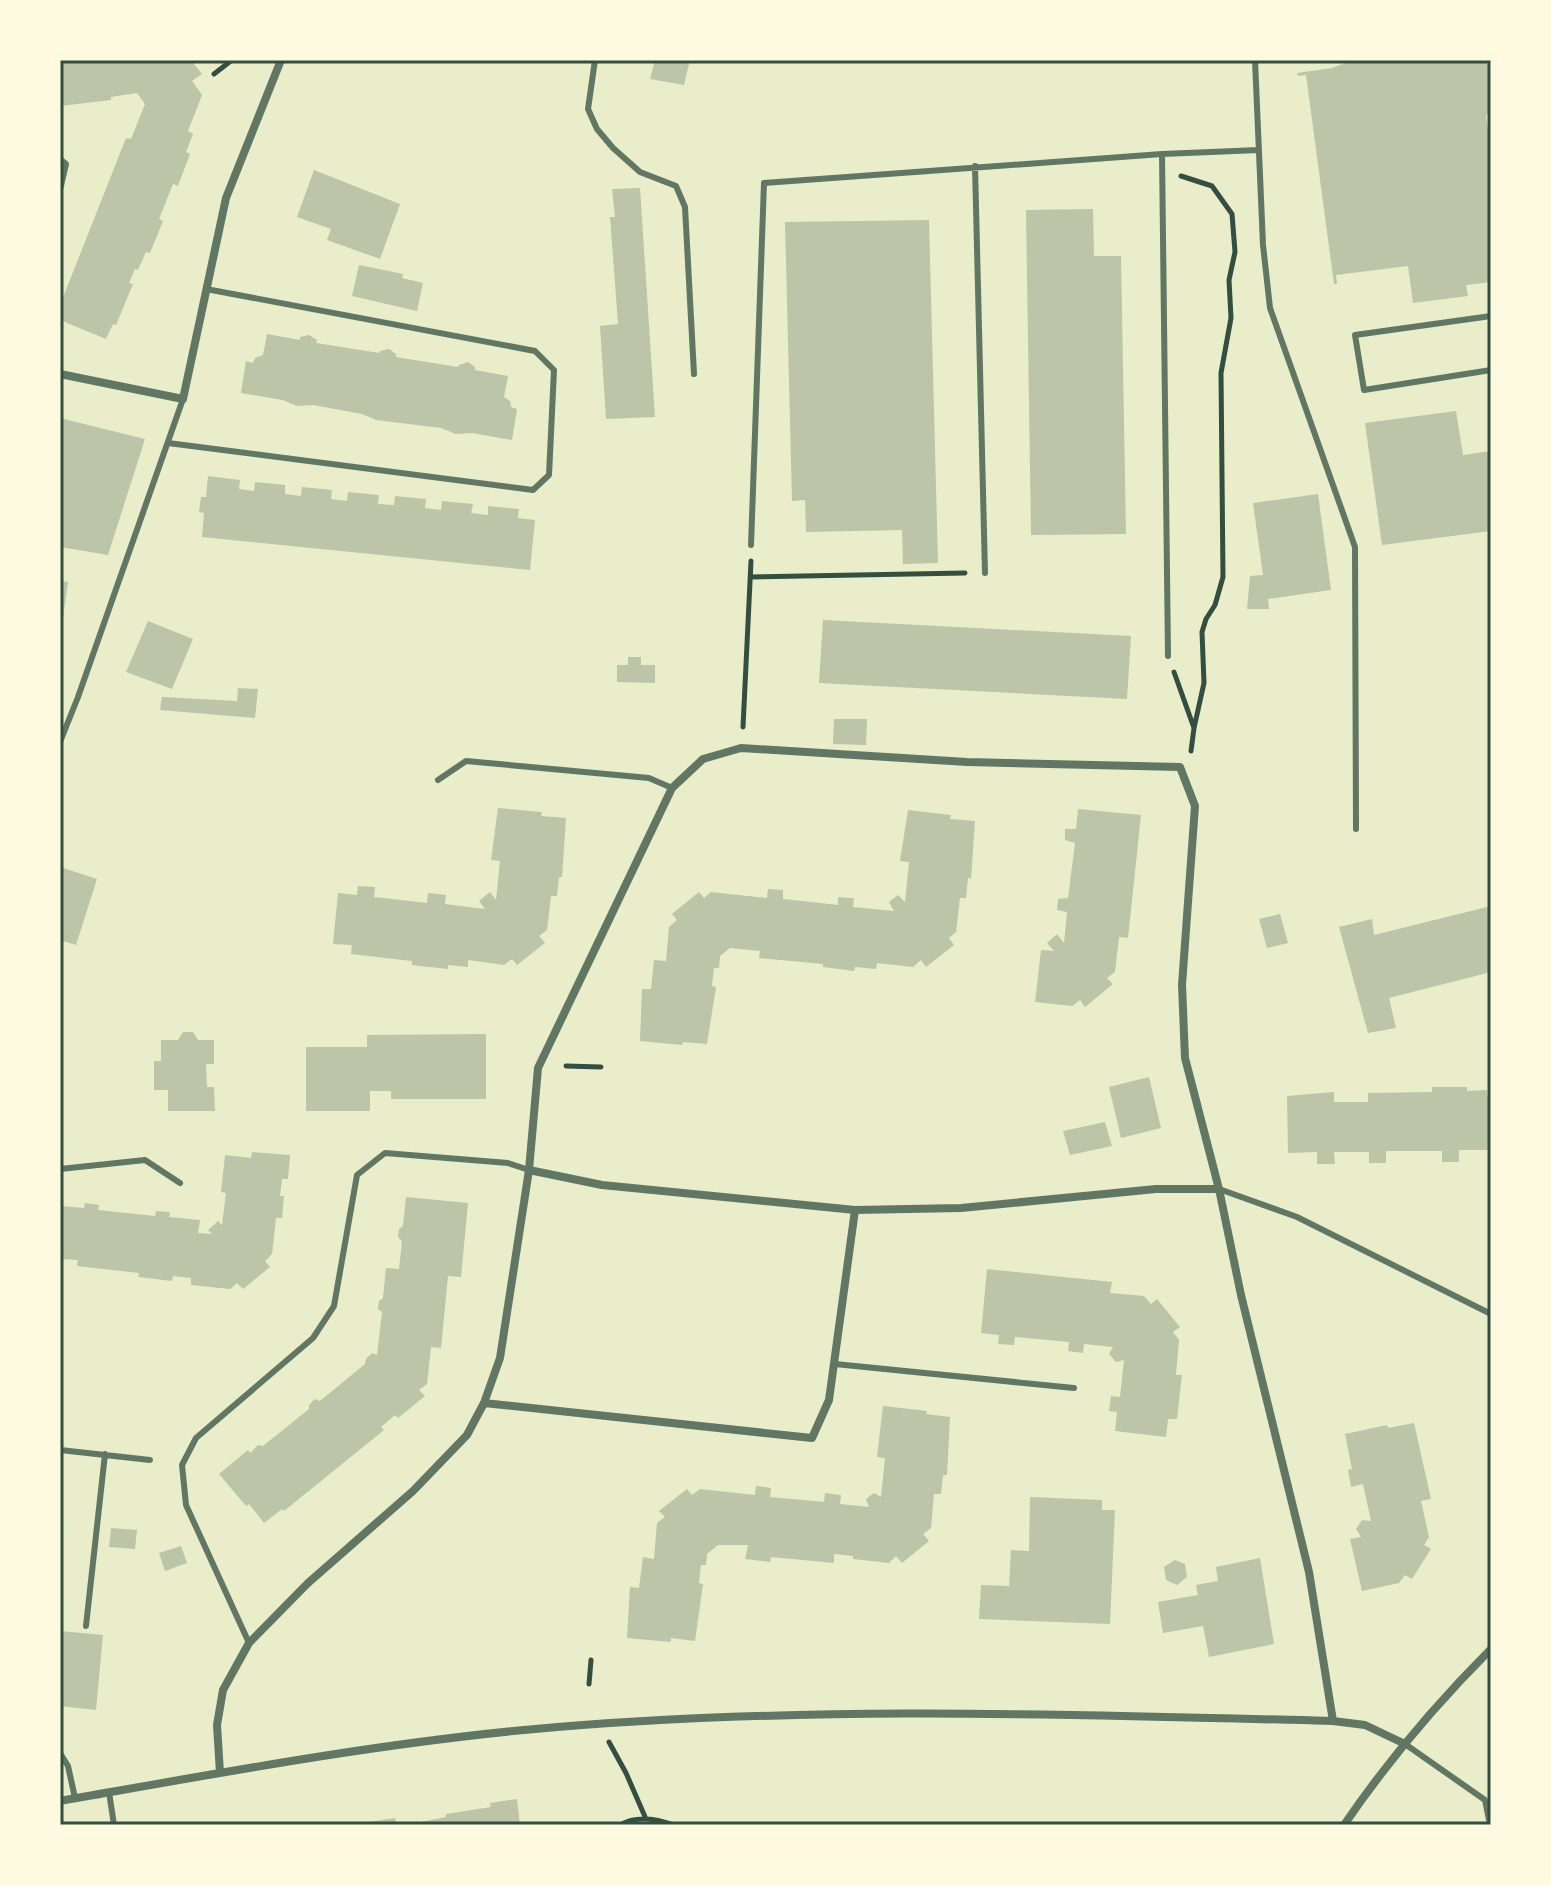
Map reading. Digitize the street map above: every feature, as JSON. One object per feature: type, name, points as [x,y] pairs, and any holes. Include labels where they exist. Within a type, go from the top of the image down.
[{"type":"street","points":[[60,374],[183,399],[226,198],[281,60]]},
{"type":"street","points":[[220,1773],[217,1725],[223,1690],[249,1643],[308,1583],[413,1491],[467,1435],[484,1403],[500,1358],[529,1170],[538,1068],[672,788],[703,759],[741,748],[967,762],[1180,767],[1195,806],[1182,985],[1185,1058],[1309,1572],[1333,1721]]},
{"type":"street","points":[[529,1170],[602,1185],[855,1210],[961,1208],[1156,1189],[1219,1189]]},
{"type":"street","points":[[484,1403],[812,1438],[829,1400],[855,1210]]},
{"type":"street","points":[[1344,1825],[1405,1744],[1491,1649]]},
{"type":"street","points":[[60,1801],[334,1753],[508,1732],[688,1719],[918,1713],[1333,1721],[1365,1725],[1405,1744]]},
{"type":"lane","points":[[595,60],[588,109],[597,129],[640,172],[676,186],[685,207],[694,374]]},
{"type":"lane","points":[[1255,60],[1263,245],[1270,308],[1355,547],[1356,829]]},
{"type":"lane","points":[[751,545],[764,183],[975,166],[1259,150]]},
{"type":"lane","points":[[1162,154],[1168,656]]},
{"type":"lane","points":[[60,159],[66,164],[60,190]]},
{"type":"lane","points":[[975,166],[985,573]]},
{"type":"lane","points":[[168,443],[533,490],[549,475],[554,370],[535,351],[206,289]]},
{"type":"lane","points":[[1491,316],[1355,335],[1364,390],[1491,370]]},
{"type":"lane","points":[[60,742],[183,399]]},
{"type":"lane","points":[[438,780],[466,761],[649,778],[672,788]]},
{"type":"lane","points":[[249,1643],[186,1505],[182,1465],[196,1438],[313,1338],[334,1306],[357,1175],[385,1153],[508,1163],[529,1170]]},
{"type":"lane","points":[[60,1169],[145,1160],[180,1183]]},
{"type":"lane","points":[[1219,1189],[1297,1217],[1491,1314]]},
{"type":"lane","points":[[835,1364],[1074,1388]]},
{"type":"lane","points":[[60,1450],[150,1460]]},
{"type":"lane","points":[[86,1626],[105,1454]]},
{"type":"lane","points":[[1405,1744],[1488,1799],[1490,1825]]},
{"type":"lane","points":[[60,1753],[68,1766],[75,1798]]},
{"type":"lane","points":[[109,1792],[114,1825]]},
{"type":"path","points":[[214,74],[232,60]]},
{"type":"path","points":[[1163,170],[1212,186],[1232,214],[1235,252],[1229,280],[1231,318],[1221,373],[1223,577],[1219,596],[1202,632],[1204,683],[1186,783]]},
{"type":"path","points":[[741,748],[751,545]]},
{"type":"path","points":[[750,577],[985,573]]},
{"type":"path","points":[[1168,656],[1194,728]]},
{"type":"path","points":[[566,1066],[601,1067]]},
{"type":"path","points":[[589,1684],[591,1660]]},
{"type":"path","points":[[603,1731],[646,1819]]},
{"type":"path","points":[[620,1825],[630,1819],[656,1819],[674,1825]]},
{"type":"building","points":[[60,60],[191,60],[202,74],[192,81],[202,95],[188,131],[193,134],[186,152],[190,154],[178,186],[173,184],[150,253],[146,252],[138,270],[135,269],[129,283],[133,284],[116,325],[113,324],[106,339],[60,320],[60,305],[126,138],[131,139],[145,104],[137,93],[111,97],[111,100],[60,106]]},
{"type":"building","points":[[655,60],[690,60],[684,85],[650,79]]},
{"type":"building","points":[[1353,60],[1491,60],[1491,114],[1486,115],[1491,154],[1491,282],[1466,285],[1468,296],[1413,303],[1408,266],[1336,275],[1337,284],[1334,284],[1306,75],[1298,76],[1297,73],[1332,68]]},
{"type":"building","points":[[314,170],[400,204],[380,259],[327,240],[331,229],[297,217]]},
{"type":"building","points":[[640,188],[655,417],[606,419],[600,326],[618,324],[610,217],[615,217],[612,189]]},
{"type":"building","points":[[1093,209],[1094,256],[1121,256],[1126,534],[1031,535],[1026,210]]},
{"type":"building","points":[[929,220],[938,563],[903,564],[902,530],[806,532],[805,500],[792,501],[785,222]]},
{"type":"building","points":[[359,265],[403,274],[402,278],[423,283],[417,311],[352,296]]},
{"type":"building","points":[[267,334],[300,340],[300,337],[309,335],[317,340],[316,343],[379,353],[389,349],[396,357],[458,367],[468,362],[475,370],[508,376],[504,397],[510,401],[511,407],[517,409],[512,440],[472,433],[456,434],[441,428],[376,420],[362,414],[313,405],[297,406],[283,400],[241,393],[246,361],[253,363],[255,358],[263,355]]},
{"type":"building","points":[[1456,411],[1463,455],[1491,451],[1491,531],[1382,545],[1365,423]]},
{"type":"building","points":[[60,418],[145,439],[108,555],[60,547]]},
{"type":"building","points":[[208,476],[240,480],[239,489],[254,491],[255,482],[285,485],[285,494],[301,496],[302,487],[332,490],[331,499],[347,501],[348,492],[379,495],[378,504],[394,505],[395,496],[426,499],[425,508],[441,510],[442,501],[473,504],[471,513],[488,515],[488,506],[519,509],[518,518],[535,520],[530,570],[202,537],[204,513],[199,512],[201,497],[206,497]]},
{"type":"building","points":[[1318,494],[1331,590],[1268,599],[1269,609],[1247,609],[1250,576],[1263,575],[1253,503]]},
{"type":"building","points":[[60,581],[68,582],[62,625],[60,625]]},
{"type":"building","points":[[823,620],[1131,636],[1127,699],[819,683]]},
{"type":"building","points":[[148,621],[193,639],[172,689],[126,672]]},
{"type":"building","points":[[628,657],[641,657],[641,665],[655,665],[655,683],[617,682],[617,665],[628,665]]},
{"type":"building","points":[[238,688],[258,689],[255,718],[160,710],[162,697],[237,701]]},
{"type":"building","points":[[834,719],[867,719],[866,745],[833,744]]},
{"type":"building","points":[[498,808],[542,812],[541,816],[566,818],[562,877],[559,877],[557,896],[551,896],[547,930],[539,936],[545,943],[517,965],[512,959],[504,965],[468,960],[468,967],[448,965],[448,969],[412,965],[412,961],[351,954],[352,945],[333,944],[338,893],[357,895],[358,886],[375,887],[374,897],[427,903],[428,893],[446,895],[445,904],[485,909],[479,901],[490,892],[496,900],[500,861],[491,860]]},
{"type":"building","points":[[1078,809],[1141,815],[1128,938],[1119,937],[1115,972],[1107,978],[1113,984],[1085,1007],[1080,1000],[1072,1006],[1035,1002],[1041,950],[1054,951],[1047,943],[1057,934],[1064,943],[1067,912],[1057,910],[1058,899],[1068,898],[1075,843],[1065,840],[1065,829],[1076,829]]},
{"type":"building","points":[[908,810],[975,821],[971,879],[968,878],[966,898],[960,898],[956,932],[949,938],[954,945],[926,967],[921,960],[913,967],[877,963],[876,969],[855,967],[854,971],[823,967],[823,964],[759,958],[760,951],[730,948],[720,956],[719,968],[714,968],[712,986],[716,987],[707,1044],[640,1041],[642,989],[651,989],[654,960],[666,961],[669,927],[677,920],[672,914],[699,892],[704,898],[711,892],[767,898],[768,889],[783,890],[783,899],[838,905],[838,897],[854,898],[853,907],[894,911],[889,902],[898,895],[905,902],[909,862],[900,861]]},
{"type":"building","points":[[60,867],[97,879],[76,945],[60,940]]},
{"type":"building","points":[[1491,906],[1491,972],[1389,998],[1396,1028],[1368,1033],[1339,927],[1372,919],[1374,935]]},
{"type":"building","points":[[1280,914],[1288,943],[1267,948],[1259,919]]},
{"type":"building","points":[[183,1032],[193,1032],[198,1040],[214,1040],[214,1064],[206,1064],[207,1087],[214,1087],[215,1111],[168,1111],[168,1090],[154,1090],[154,1061],[161,1061],[161,1040],[178,1040]]},
{"type":"building","points":[[486,1034],[486,1099],[391,1099],[391,1091],[370,1091],[370,1111],[306,1111],[306,1047],[367,1047],[367,1035]]},
{"type":"building","points":[[1149,1077],[1161,1128],[1121,1138],[1109,1087]]},
{"type":"building","points":[[1432,1087],[1487,1090],[1487,1096],[1491,1096],[1491,1150],[1459,1150],[1459,1162],[1442,1162],[1442,1151],[1386,1151],[1386,1163],[1369,1163],[1369,1152],[1334,1152],[1335,1164],[1317,1164],[1317,1152],[1288,1153],[1287,1096],[1334,1092],[1334,1102],[1368,1102],[1368,1093],[1432,1092]]},
{"type":"building","points":[[1105,1122],[1112,1146],[1070,1155],[1063,1131]]},
{"type":"building","points":[[252,1152],[290,1155],[288,1179],[282,1179],[282,1218],[276,1218],[272,1254],[265,1261],[270,1267],[243,1289],[237,1283],[230,1289],[191,1285],[191,1278],[173,1276],[172,1281],[138,1277],[139,1273],[77,1266],[78,1260],[60,1259],[60,1206],[84,1208],[85,1203],[99,1205],[98,1210],[155,1216],[156,1211],[170,1212],[169,1217],[200,1220],[198,1233],[212,1234],[208,1230],[218,1221],[222,1225],[226,1193],[221,1192],[225,1155],[251,1158]]},
{"type":"building","points":[[406,1197],[468,1203],[461,1277],[448,1276],[441,1348],[431,1347],[427,1384],[419,1390],[425,1396],[398,1418],[395,1415],[381,1427],[384,1430],[284,1511],[282,1509],[264,1523],[219,1474],[248,1450],[250,1453],[258,1445],[263,1446],[309,1409],[315,1399],[320,1401],[365,1364],[372,1353],[377,1355],[382,1312],[378,1309],[379,1301],[383,1298],[386,1268],[399,1269],[402,1241],[398,1237],[399,1229],[403,1226]]},
{"type":"building","points":[[987,1269],[1112,1282],[1110,1293],[1144,1296],[1151,1304],[1157,1299],[1180,1327],[1173,1332],[1179,1340],[1176,1375],[1182,1375],[1177,1419],[1168,1419],[1166,1437],[1115,1431],[1117,1412],[1109,1411],[1111,1396],[1120,1397],[1124,1360],[1116,1362],[1109,1354],[1113,1347],[1084,1344],[1083,1353],[1068,1351],[1069,1342],[1015,1337],[1014,1345],[998,1344],[999,1335],[981,1333]]},
{"type":"building","points":[[883,1406],[950,1417],[947,1475],[943,1475],[941,1494],[934,1494],[931,1528],[923,1534],[929,1541],[902,1563],[896,1556],[889,1563],[834,1554],[834,1563],[771,1557],[770,1562],[745,1559],[748,1545],[718,1545],[707,1554],[706,1565],[701,1565],[699,1583],[703,1584],[695,1641],[627,1638],[630,1587],[639,1588],[643,1557],[654,1559],[657,1523],[665,1517],[659,1511],[687,1489],[692,1495],[700,1489],[755,1495],[756,1486],[771,1488],[770,1497],[824,1502],[825,1493],[841,1495],[840,1504],[869,1507],[866,1499],[874,1493],[881,1497],[885,1458],[877,1457]]},
{"type":"building","points":[[1414,1423],[1431,1499],[1421,1501],[1429,1537],[1424,1545],[1431,1549],[1412,1579],[1405,1575],[1399,1583],[1362,1591],[1350,1539],[1361,1537],[1356,1529],[1362,1520],[1371,1521],[1363,1484],[1351,1487],[1348,1470],[1352,1469],[1345,1434]]},
{"type":"building","points":[[1030,1497],[1102,1500],[1102,1510],[1115,1510],[1110,1624],[979,1619],[981,1585],[1009,1586],[1011,1550],[1029,1551]]},
{"type":"building","points":[[111,1528],[137,1530],[135,1549],[109,1547]]},
{"type":"building","points":[[181,1546],[187,1563],[165,1571],[159,1553]]},
{"type":"building","points":[[1260,1558],[1274,1644],[1209,1657],[1203,1626],[1163,1633],[1158,1602],[1198,1595],[1196,1585],[1218,1581],[1216,1567]]},
{"type":"building","points":[[1175,1560],[1185,1564],[1187,1577],[1177,1585],[1166,1580],[1164,1567]]},
{"type":"building","points":[[60,1631],[103,1635],[96,1710],[60,1706]]},
{"type":"building","points":[[517,1799],[520,1825],[406,1825],[446,1817],[446,1814],[491,1807],[490,1803]]},
{"type":"building","points":[[395,1818],[397,1825],[361,1825],[361,1823]]}]
